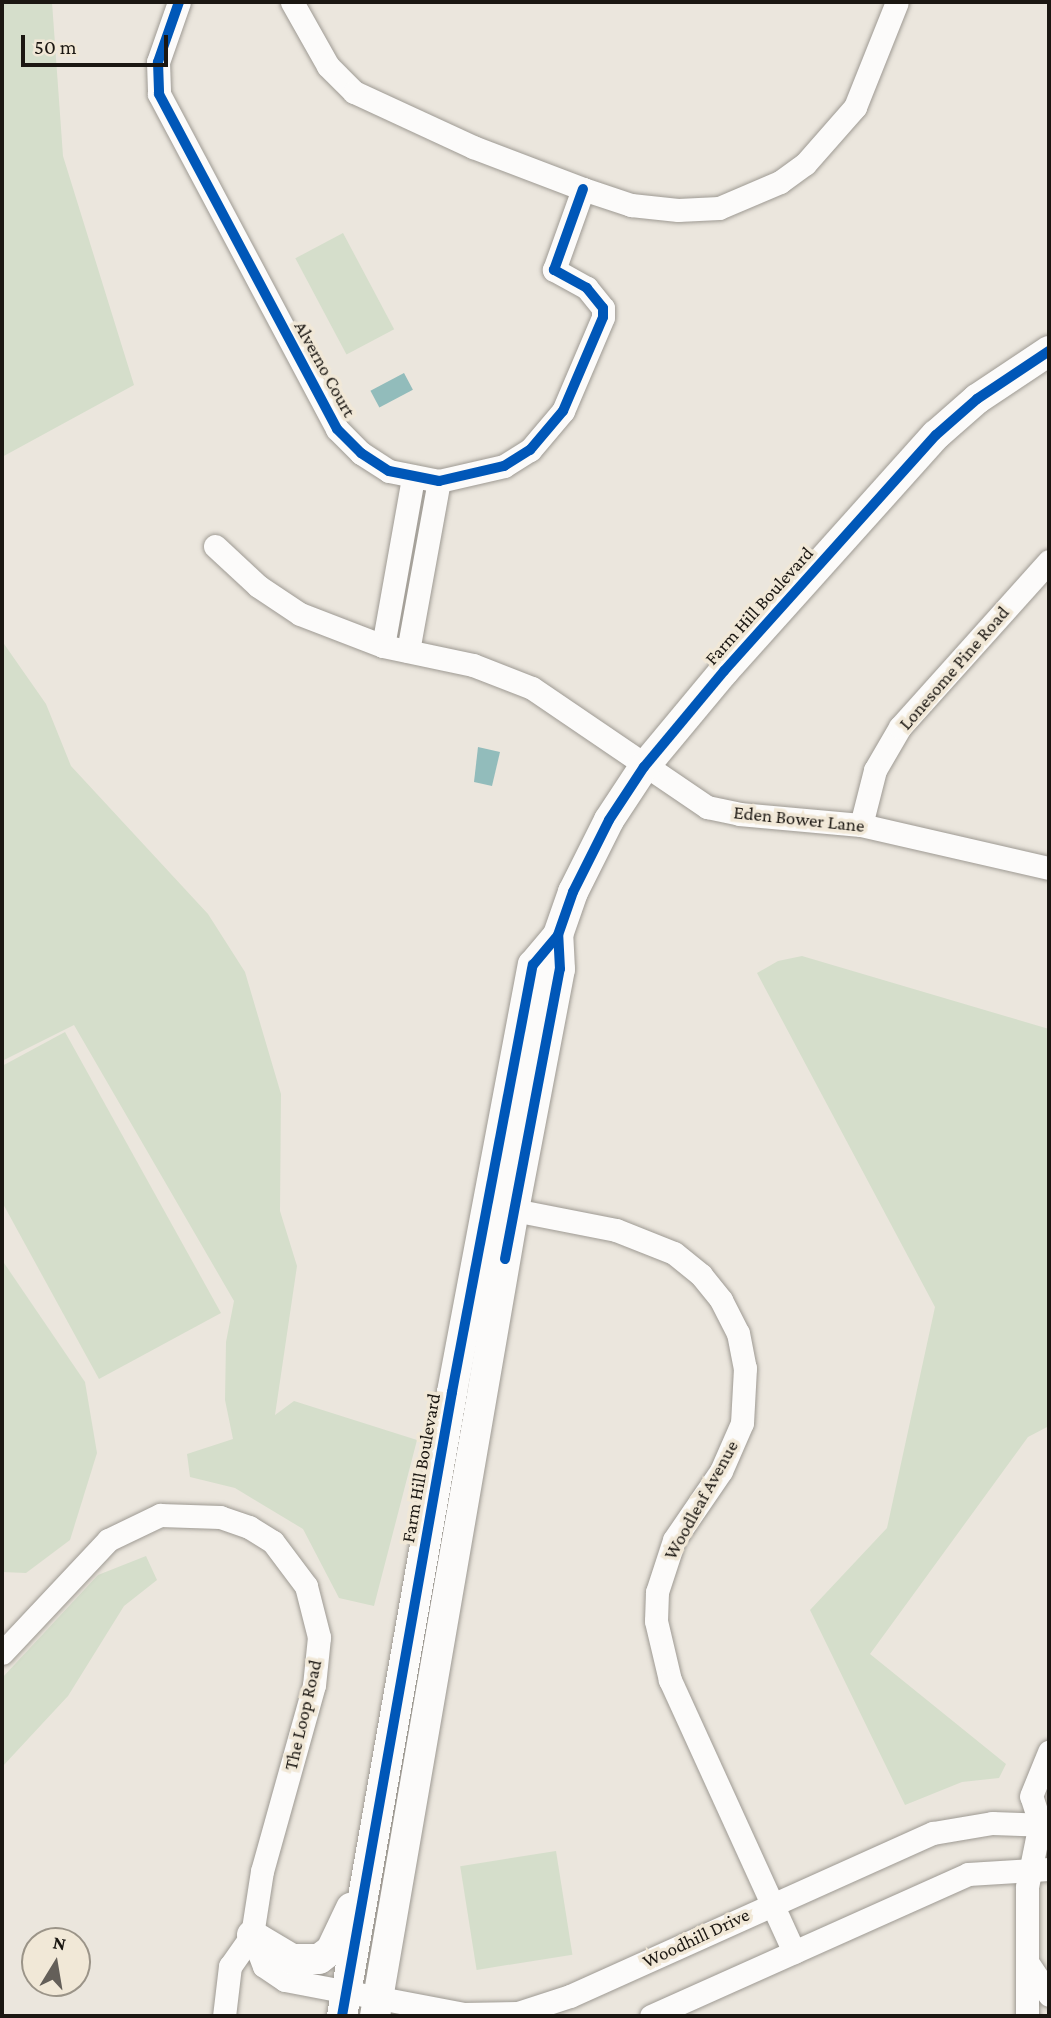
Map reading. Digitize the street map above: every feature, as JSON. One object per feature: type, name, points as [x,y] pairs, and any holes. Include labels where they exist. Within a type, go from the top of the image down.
[{"type":"main road","name":"Farm Hill Boulevard","points":[[344,2004],[452,1392],[533,965],[558,935],[596,844],[644,766],[743,648],[936,435],[977,399],[1049,351]]},
{"type":"main road","name":"Farm Hill Boulevard","points":[[376,2008],[514,1210],[560,969],[558,935]]},
{"type":"main road","points":[[252,1935],[292,1959],[306,1962],[331,1950],[374,1845]]},
{"type":"street","name":"Alverno Court","points":[[179,2],[158,62],[159,94],[337,429],[361,453],[389,471],[439,481],[504,466],[530,450],[564,411],[603,317],[603,308],[587,288],[554,270],[583,189]]},
{"type":"street","points":[[292,2],[328,66],[354,92],[473,147],[583,189],[631,205],[678,210],[719,208],[780,182],[829,141],[855,107],[897,2]]},
{"type":"street","points":[[383,646],[413,477]]},
{"type":"street","points":[[408,651],[439,481]]},
{"type":"street","name":"Eden Bower Lane","points":[[215,546],[258,586],[300,614],[383,646],[472,664],[533,688],[707,807],[739,814],[861,825],[1049,868]]},
{"type":"street","name":"Lonesome Pine Road","points":[[861,825],[875,770],[900,727],[1049,561]]},
{"type":"street","name":"Woodleaf Avenue","points":[[514,1210],[616,1230],[674,1253],[715,1292],[738,1333],[745,1368],[742,1423],[721,1471],[674,1540],[657,1592],[656,1621],[670,1679],[794,1952]]},
{"type":"street","name":"The Loop Road","points":[[2,1653],[108,1540],[160,1515],[190,1513],[239,1524],[273,1542],[290,1562],[316,1615],[318,1658],[262,1871],[252,1935]]},
{"type":"street","points":[[1027,2016],[1029,1965],[1046,1822],[1031,1796],[1049,1752]]},
{"type":"street","name":"Woodhill Drive","points":[[252,1935],[264,1966],[285,1980],[344,2004],[463,2014],[518,2013],[570,1996],[933,1833],[992,1823],[1046,1822]]},
{"type":"street","points":[[651,2016],[968,1874],[1039,1868]]},
{"type":"street","points":[[224,2016],[230,1966],[252,1935]]},
{"type":"street","points":[[1029,1965],[1049,1995]]},
{"type":"green space","points":[[2,2],[52,2],[63,156],[134,385],[2,457]]},
{"type":"green space","points":[[343,233],[394,329],[346,355],[295,258]]},
{"type":"green space","points":[[2,641],[46,704],[71,766],[208,914],[245,972],[281,1094],[280,1211],[297,1266],[275,1415],[294,1401],[417,1440],[374,1606],[339,1598],[303,1529],[235,1488],[190,1477],[187,1454],[233,1439],[225,1400],[226,1342],[234,1301],[74,1025],[2,1061]]},
{"type":"green space","points":[[802,956],[1049,1029],[1049,1426],[1028,1437],[870,1654],[1006,1764],[999,1778],[962,1782],[905,1805],[810,1610],[887,1528],[935,1307],[757,973],[778,961]]},
{"type":"green space","points":[[65,1032],[221,1313],[99,1379],[2,1202],[2,1066]]},
{"type":"green space","points":[[2,1260],[85,1382],[97,1453],[70,1540],[26,1573],[2,1572]]},
{"type":"green space","points":[[146,1556],[157,1580],[124,1606],[68,1696],[2,1767],[2,1678],[98,1575]]},
{"type":"green space","points":[[556,1851],[572,1955],[477,1970],[460,1866]]},
{"type":"water","points":[[404,373],[413,390],[379,408],[370,391]]},
{"type":"water","points":[[478,747],[500,752],[492,786],[474,782]]},
{"type":"cycle path","points":[[179,2],[158,62],[159,94],[337,429],[361,453],[389,471],[439,481],[504,466],[530,450],[563,411],[603,317],[603,308],[587,288],[554,270],[583,189]]},
{"type":"cycle path","points":[[342,2016],[452,1392],[533,965],[558,935],[573,892],[609,820],[644,767],[724,671],[936,435],[977,399],[1049,351]]},
{"type":"cycle path","points":[[505,1259],[560,969],[558,935]]}]
